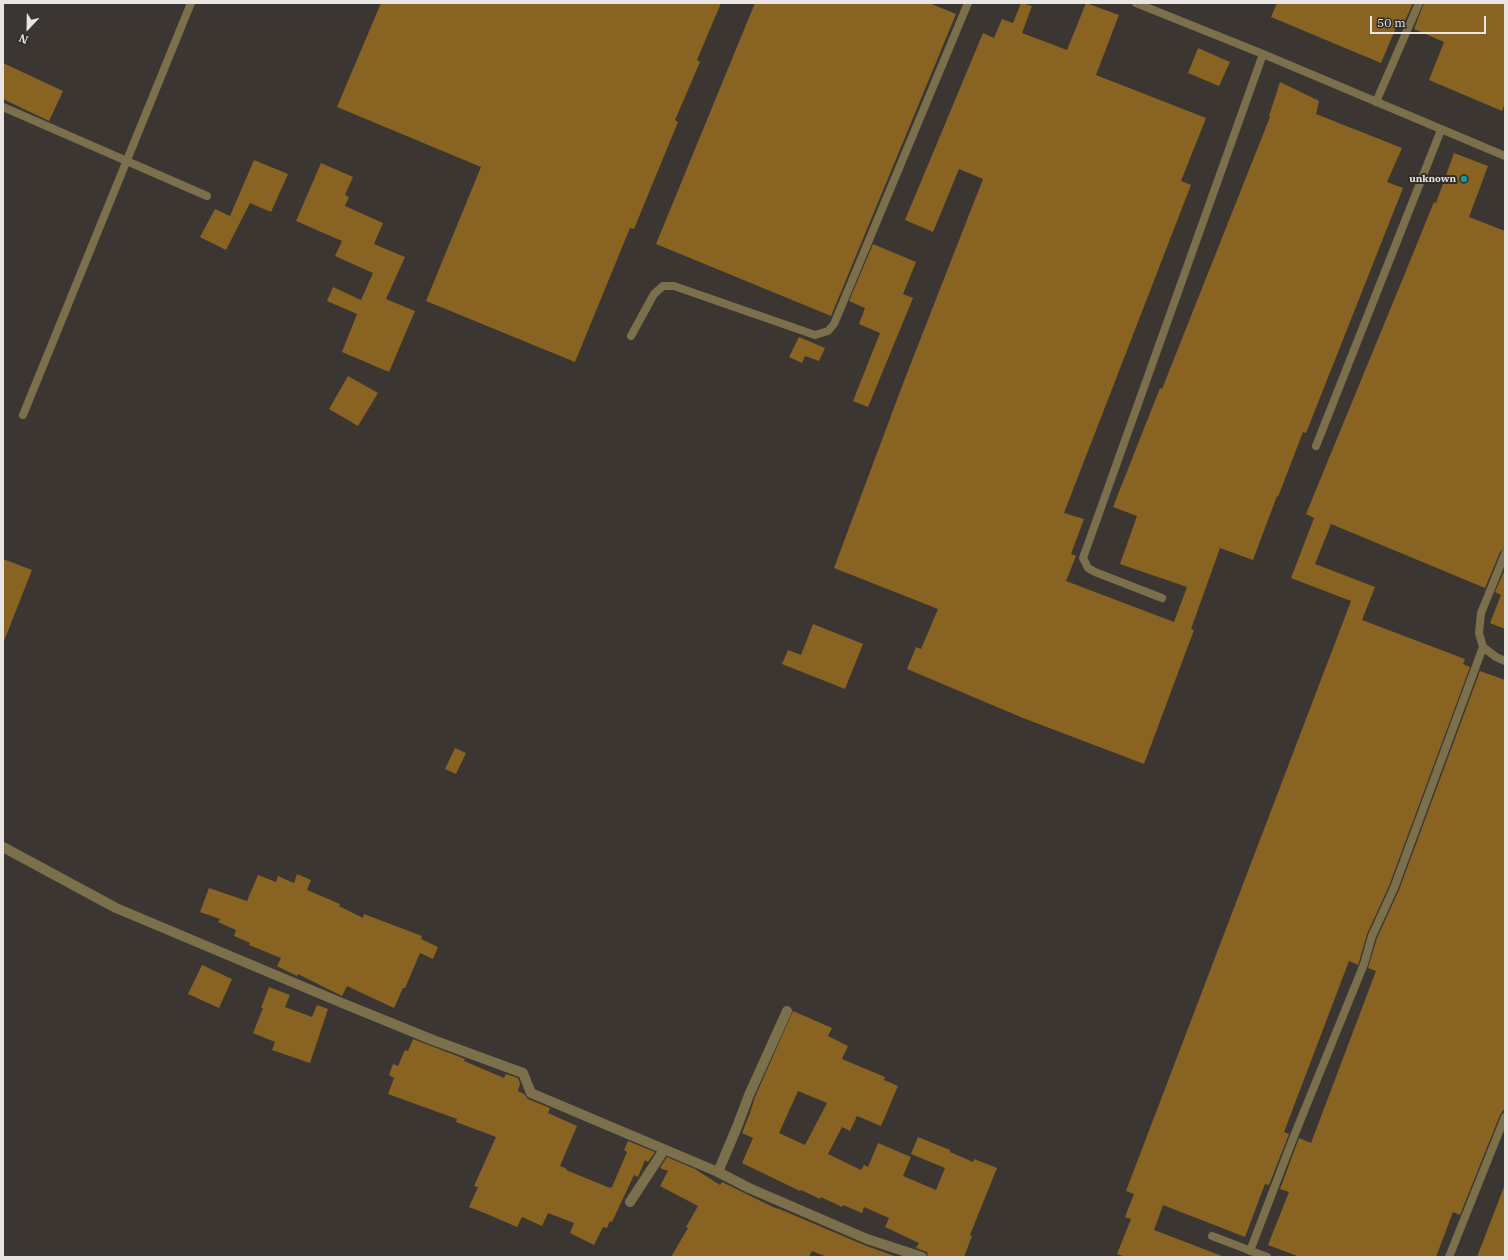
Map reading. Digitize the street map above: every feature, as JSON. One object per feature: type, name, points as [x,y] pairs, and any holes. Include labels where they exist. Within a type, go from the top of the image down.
[{"type":"street","points":[[3,847],[116,908],[342,1003],[434,1040],[523,1073],[531,1093],[718,1172],[749,1188],[867,1239],[922,1257]]},
{"type":"street","points":[[718,1172],[749,1095],[787,1011]]},
{"type":"street","points":[[630,1202],[664,1150]]},
{"type":"lane","points":[[23,415],[191,3]]},
{"type":"lane","points":[[632,336],[654,294],[663,286],[674,286],[815,335],[828,331],[834,324],[968,3]]},
{"type":"lane","points":[[1136,3],[1263,54],[1505,156]]},
{"type":"lane","points":[[1376,102],[1418,3]]},
{"type":"lane","points":[[1162,598],[1095,572],[1088,568],[1082,558],[1263,54]]},
{"type":"lane","points":[[3,107],[126,162],[207,196]]},
{"type":"lane","points":[[1316,446],[1441,130]]},
{"type":"lane","points":[[1505,554],[1481,612],[1479,634],[1483,647],[1496,657],[1505,661]]},
{"type":"lane","points":[[1250,1251],[1291,1144],[1364,964],[1372,936],[1394,888],[1483,647]]},
{"type":"lane","points":[[1450,1257],[1505,1117]]},
{"type":"lane","points":[[1212,1236],[1266,1257]]},
{"type":"building","points":[[381,3],[721,3],[697,60],[700,62],[675,120],[678,122],[634,229],[630,228],[575,362],[426,301],[481,167],[337,107]]},
{"type":"building","points":[[755,3],[929,3],[956,14],[831,316],[656,244]]},
{"type":"building","points":[[1021,3],[1032,6],[1022,33],[1067,50],[1086,3],[1119,15],[1096,75],[1206,118],[1181,181],[1191,185],[1064,513],[1084,519],[1071,554],[1076,556],[1066,581],[1174,622],[1187,587],[1120,564],[1137,516],[1113,507],[1160,388],[1162,389],[1270,117],[1269,116],[1280,82],[1319,101],[1316,114],[1402,148],[1387,182],[1403,188],[1306,433],[1303,432],[1278,497],[1277,496],[1253,560],[1220,548],[1191,629],[1194,630],[1144,764],[1023,718],[907,669],[916,647],[921,649],[938,609],[834,568],[904,381],[983,179],[959,169],[933,232],[905,220],[983,33],[994,38],[1002,19],[1013,23]]},
{"type":"building","points":[[1277,3],[1413,3],[1403,25],[1398,23],[1381,63],[1271,17]]},
{"type":"building","points":[[1424,3],[1505,3],[1505,103],[1502,111],[1429,80],[1444,42],[1414,29]]},
{"type":"building","points":[[1198,48],[1230,62],[1219,86],[1188,73]]},
{"type":"building","points":[[3,63],[63,91],[49,121],[3,99]]},
{"type":"building","points":[[1454,153],[1488,166],[1469,217],[1505,231],[1505,549],[1500,552],[1485,588],[1331,524],[1315,564],[1375,587],[1362,620],[1465,659],[1463,664],[1470,667],[1389,886],[1367,934],[1358,965],[1349,961],[1284,1132],[1289,1134],[1269,1185],[1265,1184],[1245,1237],[1163,1205],[1154,1230],[1222,1257],[1126,1257],[1117,1254],[1131,1219],[1125,1217],[1134,1194],[1126,1191],[1351,601],[1291,578],[1314,518],[1306,514],[1434,202],[1436,203]]},
{"type":"building","points":[[254,160],[288,174],[271,212],[250,203],[226,250],[200,237],[215,209],[230,216]]},
{"type":"building","points":[[321,163],[353,177],[345,195],[349,197],[345,206],[383,223],[374,244],[405,257],[386,299],[415,311],[389,372],[342,352],[357,314],[327,301],[333,287],[361,300],[373,273],[335,256],[342,241],[296,221]]},
{"type":"building","points":[[873,244],[916,262],[903,294],[913,298],[868,407],[853,401],[880,333],[859,324],[865,308],[849,301]]},
{"type":"building","points":[[799,337],[825,348],[819,361],[805,356],[802,363],[789,357]]},
{"type":"building","points":[[348,376],[378,393],[358,426],[329,409]]},
{"type":"building","points":[[3,559],[32,570],[4,641],[3,641]]},
{"type":"building","points":[[1505,569],[1505,629],[1490,623],[1501,595],[1495,592]]},
{"type":"building","points":[[813,624],[863,644],[845,689],[782,664],[788,650],[801,655]]},
{"type":"building","points":[[1480,671],[1505,680],[1505,1108],[1500,1115],[1460,1215],[1453,1212],[1436,1257],[1300,1257],[1268,1245],[1289,1192],[1280,1189],[1299,1138],[1311,1143],[1376,971],[1368,968],[1377,938],[1399,890]]},
{"type":"building","points":[[455,748],[466,753],[456,774],[445,769]]},
{"type":"building","points":[[297,874],[311,880],[307,890],[340,904],[339,906],[363,918],[364,914],[422,936],[421,939],[438,947],[433,959],[420,953],[405,988],[403,988],[394,1008],[347,986],[342,996],[298,974],[297,976],[277,966],[281,958],[249,945],[250,943],[234,936],[236,930],[218,922],[220,919],[200,912],[209,888],[247,901],[258,875],[276,882],[278,876],[294,883]]},
{"type":"building","points":[[202,965],[232,979],[219,1008],[188,994]]},
{"type":"building","points":[[269,987],[290,995],[285,1007],[312,1017],[317,1005],[328,1009],[310,1063],[272,1050],[275,1042],[253,1033],[263,1008],[261,1008]]},
{"type":"building","points":[[793,1011],[832,1028],[828,1036],[848,1046],[842,1059],[885,1077],[884,1080],[898,1086],[881,1126],[857,1116],[850,1131],[842,1127],[828,1154],[861,1170],[864,1165],[868,1167],[878,1143],[911,1157],[903,1176],[936,1190],[945,1168],[911,1154],[918,1137],[950,1150],[950,1152],[973,1162],[974,1159],[997,1168],[970,1235],[972,1236],[964,1257],[928,1257],[927,1252],[916,1248],[919,1243],[885,1227],[889,1218],[864,1207],[862,1213],[843,1205],[842,1207],[821,1197],[820,1199],[742,1163],[753,1138],[742,1133],[755,1097]],"holes":[[[798,1091],[827,1103],[805,1145],[779,1133]]]},
{"type":"building","points":[[413,1039],[465,1059],[464,1061],[504,1078],[506,1074],[518,1078],[520,1084],[518,1091],[524,1094],[528,1099],[550,1108],[548,1113],[577,1126],[560,1166],[567,1169],[566,1170],[610,1188],[612,1187],[627,1152],[624,1150],[628,1141],[655,1152],[648,1162],[645,1160],[638,1177],[634,1175],[612,1222],[610,1221],[607,1228],[603,1227],[594,1245],[570,1233],[574,1223],[548,1213],[542,1226],[522,1217],[517,1227],[469,1207],[478,1187],[474,1186],[496,1137],[456,1122],[457,1119],[388,1094],[394,1078],[389,1075],[393,1064],[398,1066],[405,1050],[408,1051]]},
{"type":"building","points":[[667,1157],[695,1169],[720,1185],[722,1182],[777,1209],[897,1257],[827,1257],[812,1251],[809,1257],[671,1257],[688,1228],[686,1227],[698,1206],[660,1186],[668,1171],[660,1168]]},
{"type":"building","points":[[1504,1187],[1505,1257],[1477,1257]]},
{"type":"place","name":"unknown","points":[[1464,179]]}]
